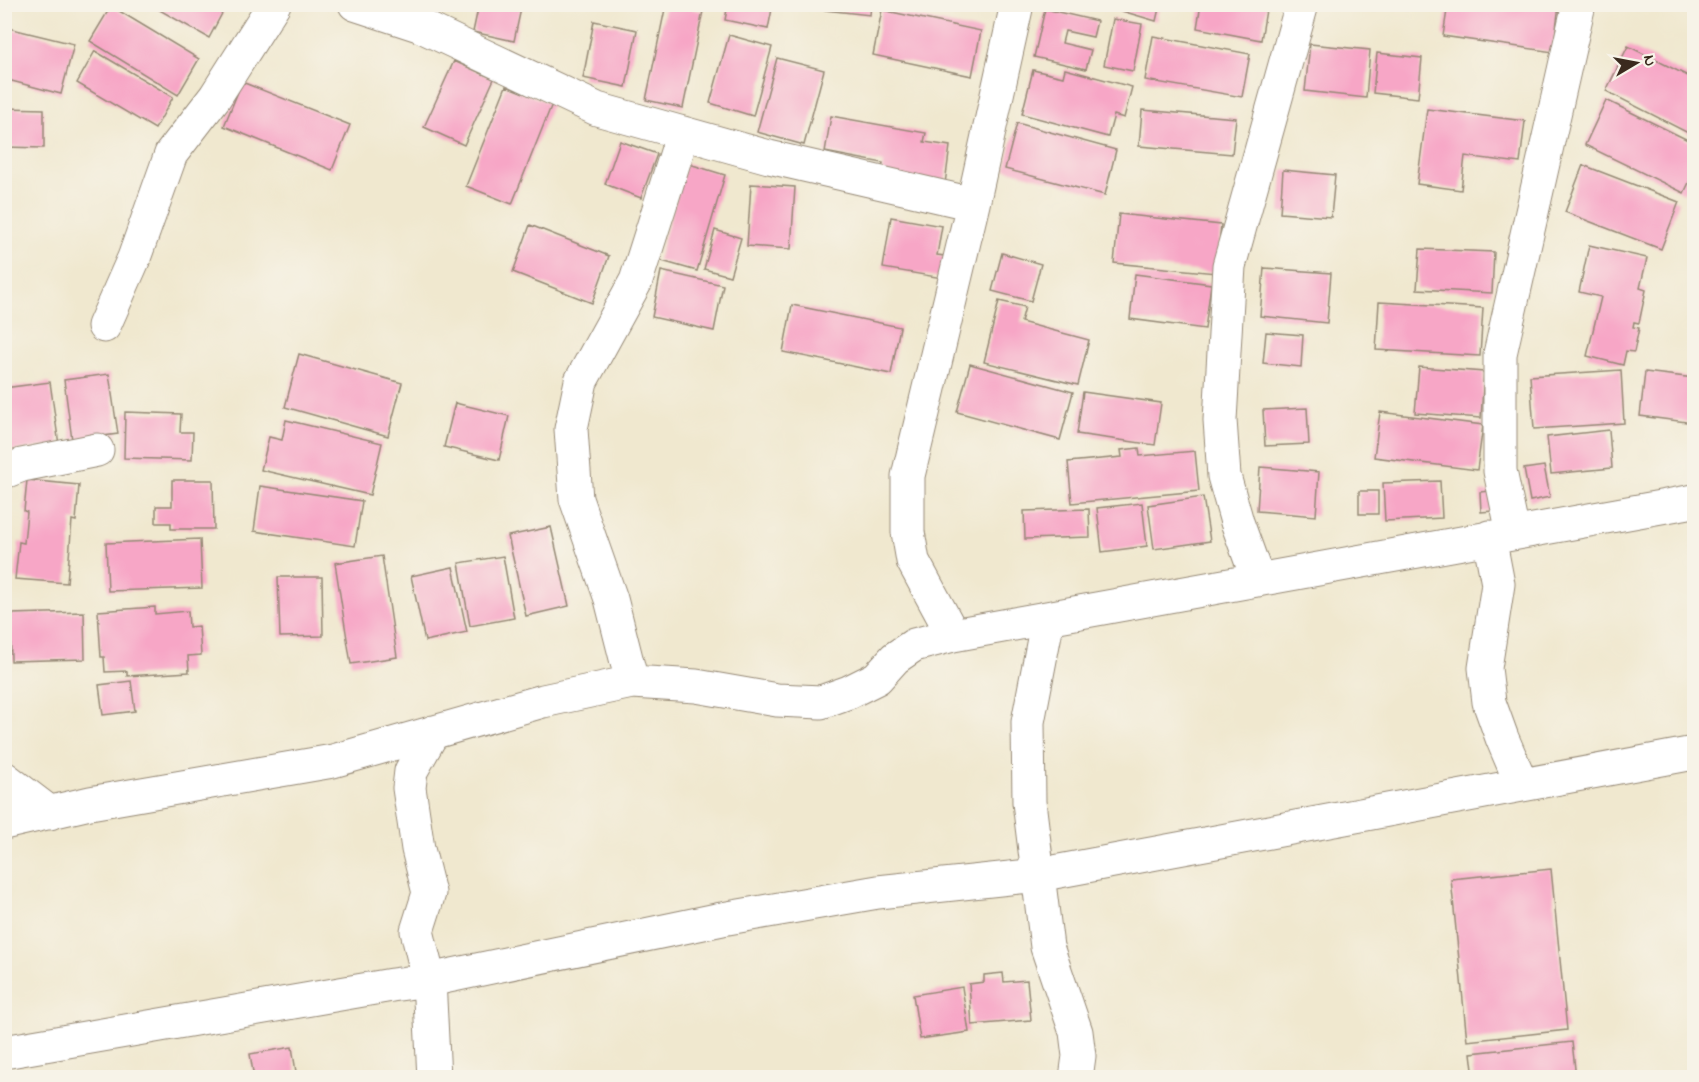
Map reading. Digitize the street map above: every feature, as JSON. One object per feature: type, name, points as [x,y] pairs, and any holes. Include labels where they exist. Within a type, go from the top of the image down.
[{"type":"street","points":[[104,326],[134,258],[171,154],[215,97],[274,4]]},
{"type":"street","points":[[355,4],[419,25],[597,109],[769,157],[973,204]]},
{"type":"street","points":[[953,635],[913,561],[908,532],[909,476],[1017,4]]},
{"type":"street","points":[[1258,580],[1237,522],[1224,476],[1220,420],[1229,266],[1302,4]]},
{"type":"street","points":[[1522,785],[1489,702],[1485,668],[1498,584],[1501,535],[1500,354],[1579,4]]},
{"type":"street","points":[[632,682],[611,599],[576,499],[571,429],[581,381],[636,281],[683,133]]},
{"type":"street","points":[[4,471],[22,465],[97,450]]},
{"type":"street","points":[[4,823],[90,803],[333,761],[543,701],[632,682],[696,686],[777,700],[821,702],[849,692],[877,678],[895,658],[914,645],[953,635],[1695,501]]},
{"type":"street","points":[[1048,618],[1028,722],[1029,802],[1047,947],[1076,1032],[1079,1056],[1076,1077]]},
{"type":"street","points":[[433,732],[411,771],[409,788],[418,849],[429,892],[417,931],[429,980],[434,1077]]},
{"type":"street","points":[[4,1052],[429,980],[722,919],[878,892],[1038,875],[1695,753]]},
{"type":"street","points":[[4,778],[50,813]]},
{"type":"building","points":[[149,4],[227,4],[209,38]]},
{"type":"building","points":[[479,4],[522,4],[514,41],[473,32]]},
{"type":"building","points":[[666,4],[703,11],[683,108],[646,100]]},
{"type":"building","points":[[728,4],[773,4],[768,29],[725,20]]},
{"type":"building","points":[[825,4],[871,4],[870,15],[825,10]]},
{"type":"building","points":[[1098,4],[1160,4],[1156,21]]},
{"type":"building","points":[[1201,4],[1267,4],[1261,40],[1197,28]]},
{"type":"building","points":[[1448,4],[1559,5],[1553,52],[1443,36]]},
{"type":"building","points":[[111,6],[199,59],[178,95],[90,41]]},
{"type":"building","points":[[1045,9],[1097,21],[1093,37],[1065,31],[1062,43],[1091,50],[1086,69],[1034,57]]},
{"type":"building","points":[[882,10],[981,31],[972,76],[873,55]]},
{"type":"building","points":[[1113,19],[1142,24],[1133,71],[1104,65]]},
{"type":"building","points":[[594,21],[637,30],[626,87],[583,78]]},
{"type":"building","points":[[4,27],[74,44],[61,94],[4,79]]},
{"type":"building","points":[[729,35],[772,47],[753,116],[710,103]]},
{"type":"building","points":[[1153,36],[1250,54],[1242,97],[1145,80]]},
{"type":"building","points":[[1310,44],[1370,50],[1366,98],[1305,91]]},
{"type":"building","points":[[1628,46],[1694,79],[1694,136],[1606,91]]},
{"type":"building","points":[[95,51],[173,97],[155,129],[77,83]]},
{"type":"building","points":[[1377,53],[1422,58],[1418,98],[1373,93]]},
{"type":"building","points":[[777,58],[824,70],[804,145],[757,132]]},
{"type":"building","points":[[454,61],[494,79],[464,145],[424,127]]},
{"type":"building","points":[[1065,69],[1132,87],[1124,118],[1114,115],[1108,137],[1022,114],[1033,70],[1063,77]]},
{"type":"building","points":[[242,82],[350,125],[332,170],[224,126]]},
{"type":"building","points":[[506,86],[552,104],[512,204],[466,186]]},
{"type":"building","points":[[1606,100],[1694,143],[1694,172],[1684,193],[1585,145]]},
{"type":"building","points":[[4,108],[44,109],[44,148],[4,147]]},
{"type":"building","points":[[1427,109],[1525,121],[1520,163],[1465,156],[1461,190],[1417,184]]},
{"type":"building","points":[[1142,110],[1236,118],[1232,154],[1139,146]]},
{"type":"building","points":[[831,116],[926,133],[924,142],[950,146],[945,184],[881,176],[883,163],[825,152]]},
{"type":"building","points":[[1017,123],[1116,150],[1105,195],[1005,169]]},
{"type":"building","points":[[620,141],[657,154],[641,198],[605,184]]},
{"type":"building","points":[[686,163],[725,175],[697,271],[658,260]]},
{"type":"building","points":[[1583,165],[1679,202],[1661,249],[1565,212]]},
{"type":"building","points":[[1283,170],[1335,175],[1331,217],[1280,213]]},
{"type":"building","points":[[751,184],[795,187],[791,249],[747,246]]},
{"type":"building","points":[[1119,214],[1221,225],[1216,273],[1114,263]]},
{"type":"building","points":[[891,217],[942,226],[937,255],[945,256],[942,278],[883,268]]},
{"type":"building","points":[[530,225],[609,256],[592,303],[513,272]]},
{"type":"building","points":[[715,230],[741,238],[730,276],[704,269]]},
{"type":"building","points":[[1589,245],[1647,258],[1640,288],[1646,290],[1639,323],[1634,322],[1633,327],[1639,328],[1634,352],[1626,351],[1623,365],[1587,356],[1601,297],[1579,292]]},
{"type":"building","points":[[1420,249],[1494,252],[1492,293],[1417,289]]},
{"type":"building","points":[[1002,253],[1041,264],[1031,301],[992,291]]},
{"type":"building","points":[[1264,268],[1331,273],[1327,323],[1260,316]]},
{"type":"building","points":[[661,271],[723,285],[714,331],[652,317]]},
{"type":"building","points":[[1135,274],[1211,284],[1205,329],[1130,319]]},
{"type":"building","points":[[999,301],[1025,307],[1021,322],[1089,340],[1078,385],[984,362]]},
{"type":"building","points":[[1379,302],[1483,308],[1480,356],[1376,350]]},
{"type":"building","points":[[792,305],[900,327],[891,374],[783,352]]},
{"type":"building","points":[[1266,332],[1303,335],[1301,367],[1263,363]]},
{"type":"building","points":[[299,354],[402,383],[388,436],[285,407]]},
{"type":"building","points":[[970,364],[1073,392],[1060,440],[957,412]]},
{"type":"building","points":[[1419,367],[1484,372],[1481,418],[1415,413]]},
{"type":"building","points":[[1621,370],[1624,423],[1534,429],[1530,376]]},
{"type":"building","points":[[1645,372],[1694,378],[1694,423],[1640,416]]},
{"type":"building","points":[[109,374],[118,434],[72,440],[64,380]]},
{"type":"building","points":[[50,382],[59,445],[10,451],[4,410],[4,388]]},
{"type":"building","points":[[1083,392],[1161,403],[1155,445],[1077,434]]},
{"type":"building","points":[[455,403],[509,416],[499,460],[444,447]]},
{"type":"building","points":[[1307,408],[1309,444],[1265,446],[1263,410]]},
{"type":"building","points":[[125,412],[181,414],[180,432],[193,432],[192,460],[124,458]]},
{"type":"building","points":[[1380,412],[1483,425],[1477,470],[1374,457]]},
{"type":"building","points":[[286,420],[382,443],[370,495],[261,470],[269,437],[282,440]]},
{"type":"building","points":[[1609,430],[1612,468],[1551,474],[1547,437]]},
{"type":"building","points":[[1139,448],[1140,456],[1195,451],[1199,491],[1072,503],[1068,462],[1122,457],[1121,450]]},
{"type":"building","points":[[1544,466],[1550,497],[1530,501],[1524,469]]},
{"type":"building","points":[[1260,467],[1319,472],[1316,516],[1257,511]]},
{"type":"building","points":[[27,480],[79,485],[76,521],[72,520],[67,583],[15,579],[19,542],[24,543]]},
{"type":"building","points":[[172,480],[213,480],[214,529],[171,529],[171,523],[156,523],[156,506],[172,506]]},
{"type":"building","points":[[1440,481],[1442,518],[1385,521],[1383,483]]},
{"type":"building","points":[[260,486],[362,501],[355,546],[254,531]]},
{"type":"building","points":[[1359,491],[1378,491],[1378,514],[1359,514]]},
{"type":"building","points":[[1491,491],[1493,511],[1481,512],[1480,492]]},
{"type":"building","points":[[1203,497],[1210,541],[1154,549],[1148,505]]},
{"type":"building","points":[[1142,503],[1147,546],[1102,552],[1097,508]]},
{"type":"building","points":[[1089,509],[1090,537],[1025,539],[1024,511]]},
{"type":"building","points":[[551,527],[569,606],[526,616],[508,536]]},
{"type":"building","points":[[200,539],[202,588],[108,591],[106,543]]},
{"type":"building","points":[[382,556],[397,657],[351,664],[335,563]]},
{"type":"building","points":[[503,556],[514,618],[470,626],[459,563]]},
{"type":"building","points":[[453,567],[467,632],[425,641],[411,576]]},
{"type":"building","points":[[278,577],[322,577],[323,636],[280,637]]},
{"type":"building","points":[[155,607],[155,614],[188,611],[189,627],[199,626],[201,655],[188,656],[189,672],[127,676],[127,671],[105,672],[104,657],[101,657],[98,611]]},
{"type":"building","points":[[84,612],[85,659],[11,661],[10,614]]},
{"type":"building","points":[[131,681],[135,711],[103,715],[99,685]]},
{"type":"building","points":[[1551,869],[1567,1030],[1467,1041],[1451,879]]},
{"type":"building","points":[[1003,973],[1004,982],[1027,980],[1031,1020],[972,1025],[969,984],[984,982],[984,975]]},
{"type":"building","points":[[962,987],[969,1032],[920,1039],[913,995]]},
{"type":"building","points":[[1572,1042],[1576,1078],[1474,1078],[1471,1053]]},
{"type":"building","points":[[292,1047],[297,1078],[254,1078],[250,1054]]}]
